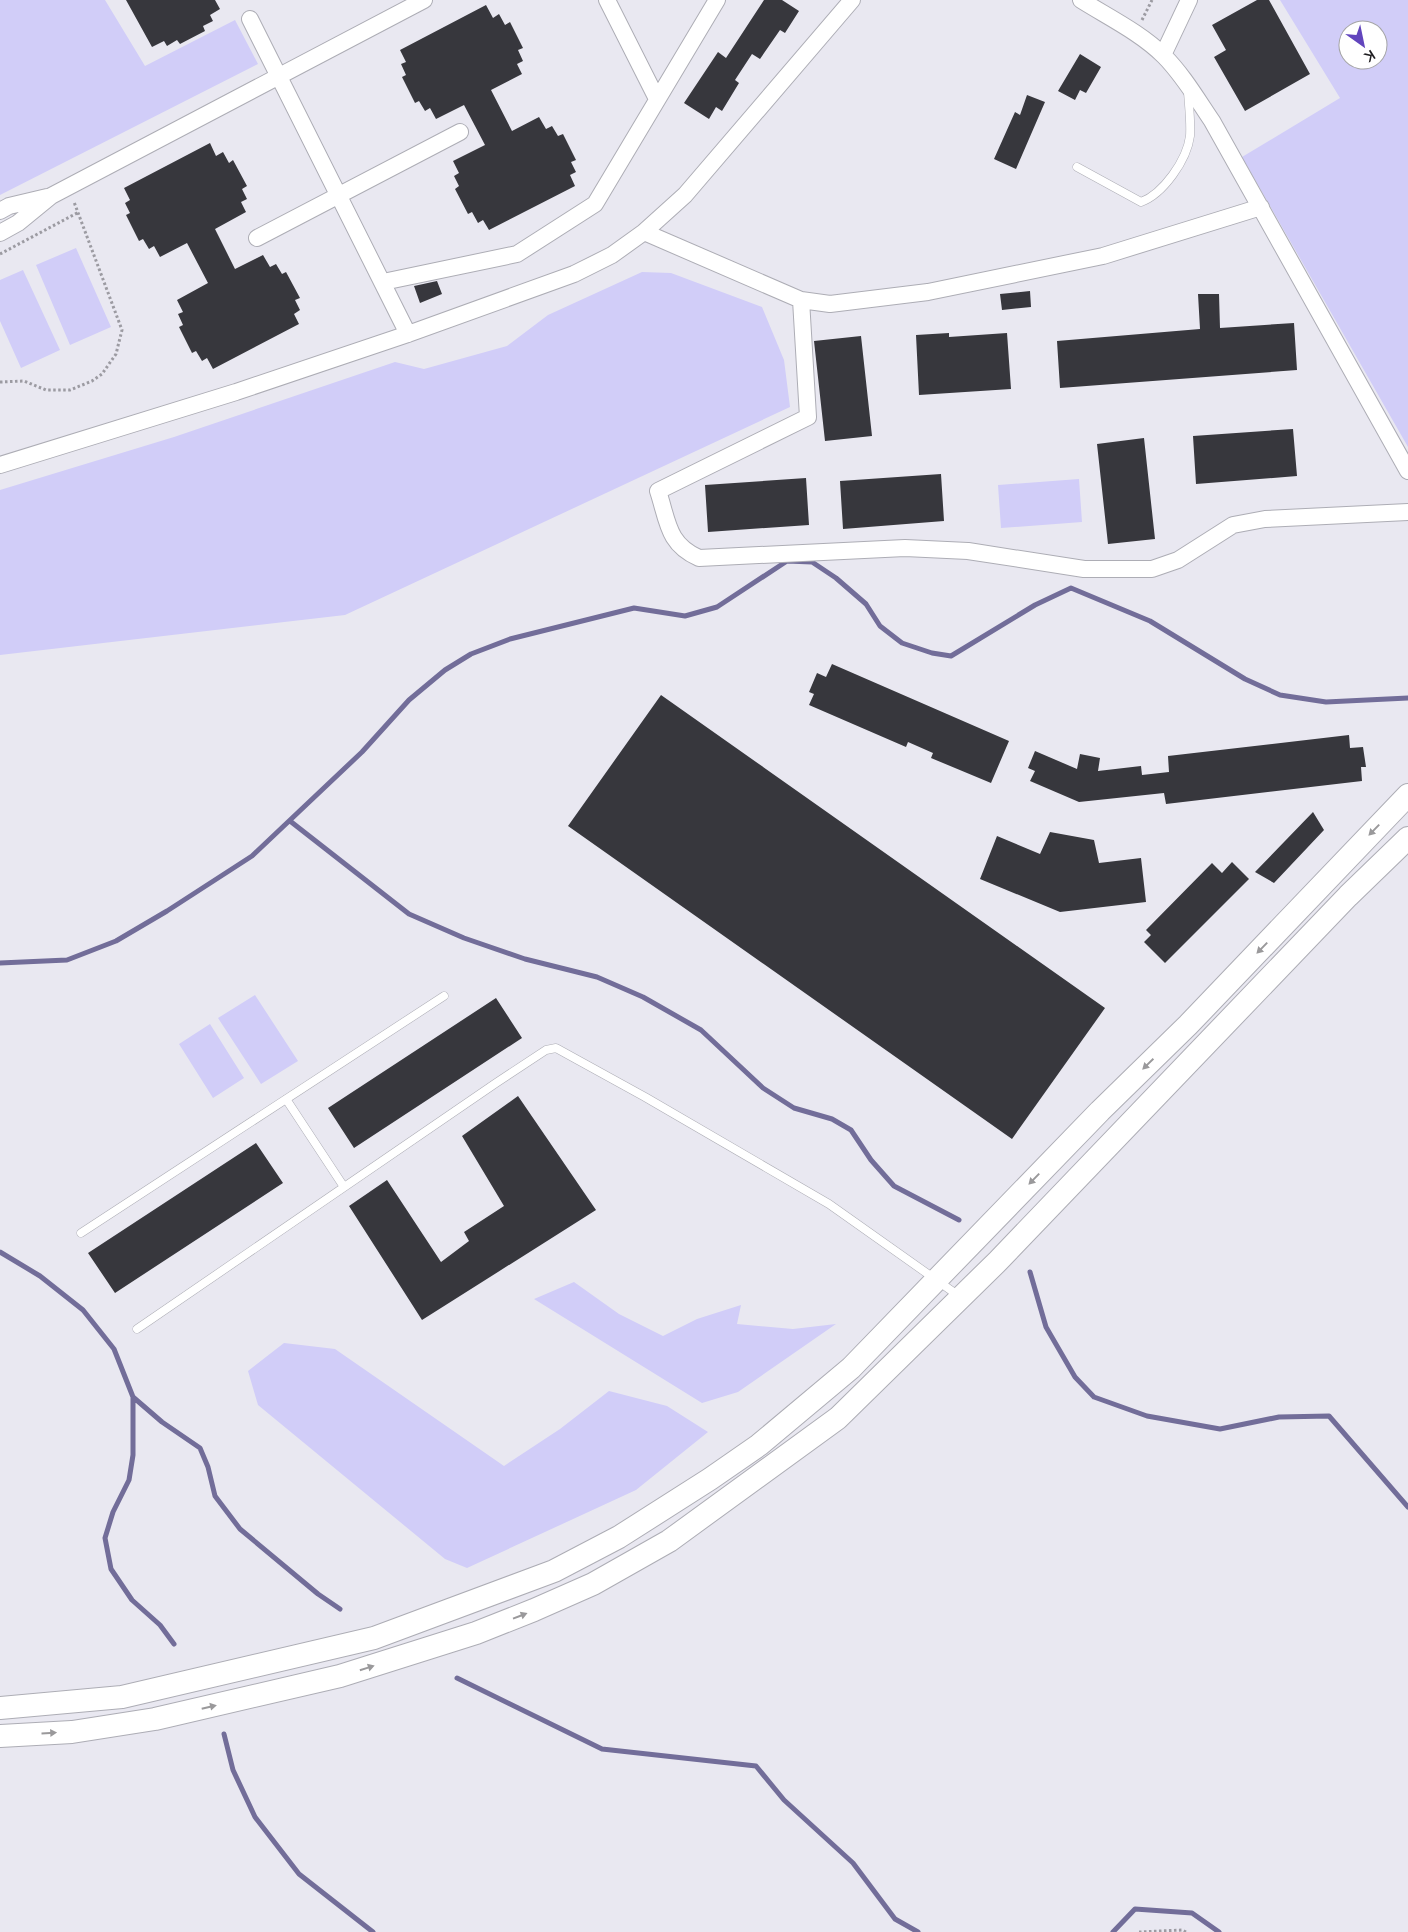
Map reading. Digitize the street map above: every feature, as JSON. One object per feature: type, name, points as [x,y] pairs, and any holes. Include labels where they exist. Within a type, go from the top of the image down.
[{"type":"street","points":[[0,233],[18,222],[51,196],[424,0]]},
{"type":"street","points":[[607,0],[658,99]]},
{"type":"street","points":[[383,282],[517,254],[595,204],[717,0]]},
{"type":"street","points":[[0,465],[236,392],[408,334],[574,274],[612,256],[644,232],[685,195],[852,0]]},
{"type":"street","points":[[1081,0],[1135,34],[1163,55],[1188,85],[1212,122],[1261,207],[1408,471]]},
{"type":"street","points":[[1163,55],[1189,0]]},
{"type":"street","points":[[250,19],[408,334]]},
{"type":"street","points":[[257,238],[460,132]]},
{"type":"street","points":[[0,211],[9,206],[51,196]]},
{"type":"street","points":[[644,232],[801,300],[830,304],[937,290],[1103,256],[1261,207]]},
{"type":"street","points":[[801,300],[808,417],[658,491],[674,541],[686,552],[699,558],[905,548],[968,551],[1084,569],[1152,569],[1178,560],[1233,525],[1265,519],[1408,512]]},
{"type":"street","points":[[0,1708],[122,1697],[374,1638],[554,1571],[619,1537],[710,1479],[759,1445],[851,1368],[1100,1111],[1188,1024],[1408,795]]},
{"type":"street","points":[[0,1736],[72,1732],[155,1720],[340,1676],[476,1633],[534,1610],[593,1584],[669,1541],[838,1418],[961,1297],[1348,896],[1408,838]]},
{"type":"street","points":[[1326,880],[1348,896]]},
{"type":"street","points":[[1188,1024],[1206,1042]]},
{"type":"lane","points":[[1078,167],[1141,202],[1153,198],[1177,170],[1190,137],[1188,85]]},
{"type":"lane","points":[[81,1233],[444,996]]},
{"type":"lane","points":[[137,1329],[546,1050],[556,1048],[645,1097],[829,1204],[961,1297]]},
{"type":"lane","points":[[286,1099],[344,1187]]},
{"type":"path","points":[[0,254],[79,212],[122,330],[121,342],[110,364],[102,374],[81,387],[58,391],[35,386],[24,381],[0,382]]},
{"type":"path","points":[[1139,1932],[1182,1930],[1186,1932]]},
{"type":"shaded area","points":[[0,0],[105,0],[145,66],[235,20],[258,64],[0,195]]},
{"type":"shaded area","points":[[1280,0],[1408,0],[1408,447],[1242,157],[1340,98]]},
{"type":"shaded area","points":[[76,248],[111,327],[70,345],[36,265]]},
{"type":"shaded area","points":[[23,270],[60,350],[21,368],[0,321],[0,280]]},
{"type":"shaded area","points":[[642,272],[671,273],[762,307],[784,360],[790,407],[345,615],[0,655],[0,490],[174,437],[395,362],[424,369],[507,346],[548,315]]},
{"type":"shaded area","points":[[1079,479],[1082,522],[1001,528],[998,485]]},
{"type":"shaded area","points":[[255,995],[298,1061],[261,1084],[218,1018]]},
{"type":"shaded area","points":[[210,1024],[244,1078],[213,1098],[179,1044]]},
{"type":"shaded area","points":[[574,1282],[619,1314],[663,1336],[697,1319],[741,1305],[737,1324],[793,1329],[836,1324],[738,1392],[702,1403],[534,1299]]},
{"type":"shaded area","points":[[284,1343],[335,1349],[504,1466],[560,1429],[609,1391],[667,1406],[708,1432],[636,1490],[467,1568],[445,1559],[258,1405],[248,1371]]},
{"type":"building","points":[[126,0],[215,0],[220,9],[210,15],[213,21],[203,26],[205,31],[180,44],[177,40],[167,46],[164,41],[152,47]]},
{"type":"building","points":[[764,0],[782,0],[799,11],[785,33],[780,30],[760,59],[752,54],[735,80],[739,83],[722,111],[716,107],[709,119],[684,103],[718,52],[726,58]]},
{"type":"building","points":[[1257,0],[1269,0],[1310,74],[1245,111],[1214,57],[1226,50],[1212,25]]},
{"type":"building","points":[[486,5],[493,18],[499,14],[505,25],[510,22],[523,48],[518,50],[523,61],[517,64],[522,74],[491,90],[512,131],[539,117],[546,129],[552,126],[558,136],[563,134],[576,160],[571,162],[576,172],[570,175],[575,186],[489,230],[483,220],[478,223],[472,212],[468,214],[455,189],[459,186],[454,176],[459,173],[453,161],[485,145],[464,105],[436,119],[430,108],[425,111],[419,101],[415,103],[402,77],[406,75],[401,64],[406,62],[400,50]]},
{"type":"building","points":[[1080,54],[1101,67],[1086,93],[1080,90],[1075,100],[1058,91]]},
{"type":"building","points":[[1027,95],[1045,102],[1016,169],[994,159],[1015,112],[1020,115]]},
{"type":"building","points":[[210,143],[216,156],[223,152],[229,163],[233,160],[247,186],[242,189],[247,199],[241,202],[246,212],[215,229],[235,269],[263,255],[270,267],[276,264],[282,274],[286,272],[300,298],[295,300],[300,310],[294,314],[299,324],[213,369],[207,358],[202,361],[196,351],[192,353],[179,327],[183,325],[178,314],[183,312],[177,300],[208,283],[187,243],[160,257],[154,246],[149,249],[143,239],[139,241],[126,215],[130,213],[125,203],[130,200],[124,188]]},
{"type":"building","points":[[437,281],[442,294],[420,303],[414,286]]},
{"type":"building","points":[[1030,291],[1031,307],[1002,310],[1000,294]]},
{"type":"building","points":[[1198,294],[1219,294],[1220,328],[1294,323],[1297,370],[1060,388],[1057,341],[1200,329]]},
{"type":"building","points":[[949,333],[949,337],[1007,333],[1011,389],[919,395],[916,335]]},
{"type":"building","points":[[861,336],[872,436],[825,441],[814,341]]},
{"type":"building","points":[[1293,429],[1297,476],[1196,484],[1193,436]]},
{"type":"building","points":[[1144,438],[1155,539],[1108,544],[1097,444]]},
{"type":"building","points":[[941,474],[944,521],[843,529],[840,481]]},
{"type":"building","points":[[806,478],[809,525],[708,532],[705,485]]},
{"type":"building","points":[[832,664],[1009,741],[991,783],[931,758],[933,753],[908,742],[906,747],[809,705],[814,694],[809,692],[817,673],[826,677]]},
{"type":"building","points":[[661,695],[1105,1008],[1012,1139],[568,826]]},
{"type":"building","points":[[1349,735],[1350,748],[1363,747],[1366,767],[1361,767],[1362,781],[1166,804],[1164,793],[1079,802],[1030,781],[1035,771],[1028,768],[1035,751],[1077,769],[1080,754],[1100,758],[1098,771],[1141,766],[1142,775],[1169,772],[1168,756]]},
{"type":"building","points":[[1313,812],[1324,830],[1274,883],[1255,872]]},
{"type":"building","points":[[1050,832],[1094,840],[1099,863],[1141,858],[1146,902],[1060,912],[980,879],[997,836],[1040,854]]},
{"type":"building","points":[[1232,862],[1249,879],[1165,963],[1144,942],[1151,935],[1146,930],[1212,863],[1222,873]]},
{"type":"building","points":[[496,998],[522,1038],[354,1148],[328,1108]]},
{"type":"building","points":[[518,1096],[596,1210],[422,1320],[349,1206],[387,1180],[441,1262],[469,1241],[464,1232],[504,1206],[462,1136]]},
{"type":"building","points":[[256,1143],[283,1183],[115,1293],[88,1253]]},
{"type":"waterway","points":[[0,963],[67,960],[116,941],[167,911],[252,856],[362,752],[409,700],[445,670],[471,654],[510,639],[634,608],[685,616],[717,607],[787,561],[812,562],[836,578],[866,604],[880,626],[902,643],[932,653],[951,656],[1035,605],[1071,588],[1150,621],[1245,679],[1280,695],[1326,702],[1408,698]]},
{"type":"waterway","points":[[290,821],[409,914],[464,938],[525,959],[597,977],[643,997],[701,1030],[763,1088],[794,1108],[832,1119],[851,1130],[871,1160],[894,1186],[959,1220]]},
{"type":"waterway","points":[[0,1252],[40,1276],[83,1310],[114,1349],[133,1397],[162,1422],[200,1448],[208,1467],[215,1496],[240,1529],[318,1594],[340,1609]]},
{"type":"waterway","points":[[1030,1272],[1046,1327],[1075,1377],[1094,1397],[1147,1416],[1220,1429],[1279,1417],[1329,1416],[1408,1507]]},
{"type":"waterway","points":[[133,1397],[133,1455],[129,1480],[113,1512],[105,1538],[111,1569],[132,1600],[160,1625],[174,1644]]},
{"type":"waterway","points":[[457,1678],[602,1749],[756,1766],[784,1800],[853,1863],[895,1919],[918,1932]]},
{"type":"waterway","points":[[224,1734],[233,1770],[255,1817],[299,1874],[373,1932]]},
{"type":"waterway","points":[[1113,1932],[1135,1909],[1192,1913],[1219,1932]]}]
